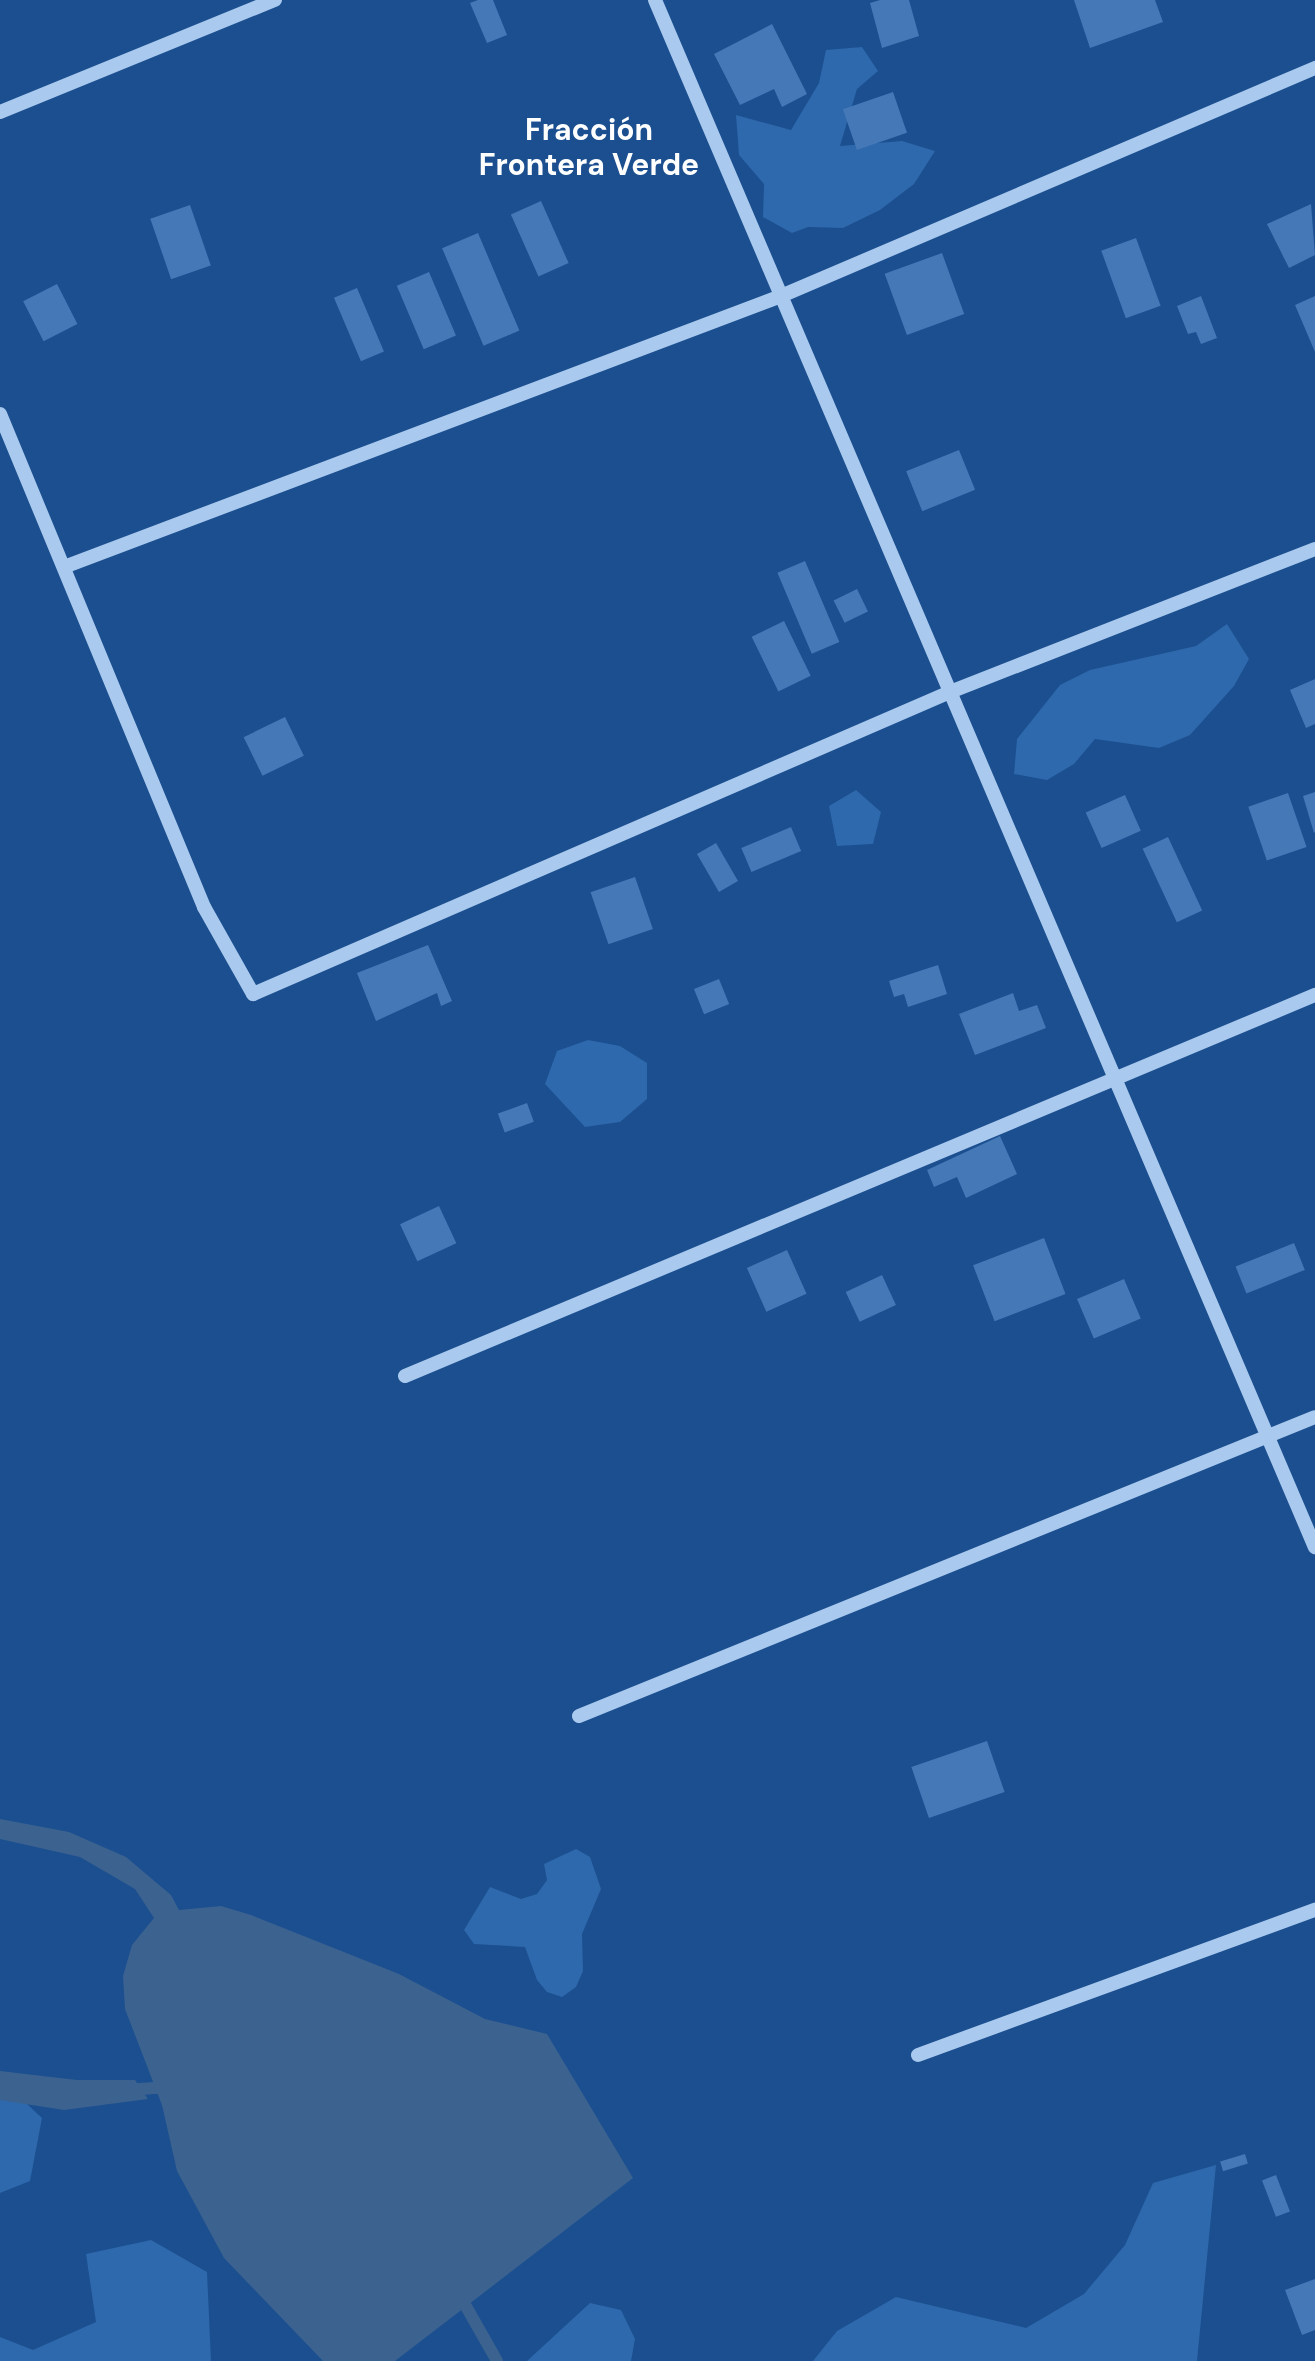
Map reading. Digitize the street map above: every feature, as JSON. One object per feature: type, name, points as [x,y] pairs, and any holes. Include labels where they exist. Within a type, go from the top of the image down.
[{"type":"street","points":[[0,112],[275,0]]},
{"type":"street","points":[[655,0],[1315,1547]]},
{"type":"street","points":[[64,567],[781,296],[1315,68]]},
{"type":"street","points":[[0,414],[204,907],[253,994],[950,692],[1315,549]]},
{"type":"street","points":[[405,1376],[1315,995]]},
{"type":"street","points":[[579,1716],[1315,1417]]},
{"type":"street","points":[[918,2055],[1315,1910]]},
{"type":"shaded area","points":[[862,47],[878,71],[857,89],[840,146],[902,141],[935,151],[914,184],[880,210],[843,228],[808,227],[792,233],[763,217],[764,184],[739,155],[736,115],[791,130],[819,83],[826,50]]},
{"type":"shaded area","points":[[1227,624],[1249,659],[1234,686],[1190,735],[1159,748],[1095,739],[1074,764],[1047,780],[1014,774],[1017,739],[1060,685],[1090,670],[1196,646]]},
{"type":"shaded area","points":[[856,790],[881,812],[873,844],[837,846],[829,806]]},
{"type":"shaded area","points":[[588,1040],[620,1046],[647,1063],[647,1099],[620,1122],[585,1127],[545,1084],[557,1051]]},
{"type":"shaded area","points":[[0,1819],[69,1832],[126,1857],[171,1895],[179,1910],[221,1906],[251,1915],[399,1974],[485,2019],[547,2034],[633,2178],[395,2361],[323,2361],[224,2258],[177,2171],[162,2105],[125,2009],[123,1976],[132,1945],[154,1918],[135,1889],[80,1857],[0,1839]]},
{"type":"shaded area","points":[[576,1849],[590,1857],[601,1889],[582,1934],[583,1971],[576,1987],[562,1997],[547,1992],[537,1980],[525,1947],[474,1944],[464,1930],[490,1887],[521,1899],[537,1894],[547,1880],[544,1864]]},
{"type":"shaded area","points":[[0,2071],[77,2080],[135,2080],[148,2099],[64,2110],[0,2100]]},
{"type":"shaded area","points":[[0,2079],[42,2118],[30,2181],[0,2193]]},
{"type":"shaded area","points":[[1216,2165],[1197,2361],[813,2361],[837,2331],[896,2297],[1026,2328],[1084,2294],[1125,2245],[1153,2183]]},
{"type":"shaded area","points":[[151,2240],[207,2272],[211,2361],[0,2361],[0,2337],[33,2350],[96,2322],[86,2254]]},
{"type":"shaded area","points":[[590,2303],[621,2310],[635,2339],[631,2361],[527,2361]]},
{"type":"building","points":[[493,0],[507,35],[487,43],[470,3]]},
{"type":"building","points":[[909,0],[919,36],[882,48],[870,3]]},
{"type":"building","points":[[1074,0],[1155,0],[1163,22],[1090,48]]},
{"type":"building","points":[[772,24],[807,94],[782,107],[774,89],[740,105],[714,54]]},
{"type":"building","points":[[893,92],[907,133],[857,150],[843,109]]},
{"type":"building","points":[[541,201],[569,263],[539,277],[511,214]]},
{"type":"building","points":[[1311,204],[1315,255],[1289,268],[1267,224]]},
{"type":"building","points":[[190,205],[211,266],[171,279],[150,219]]},
{"type":"building","points":[[478,233],[519,331],[484,346],[442,248]]},
{"type":"building","points":[[1136,238],[1161,306],[1126,318],[1101,251]]},
{"type":"building","points":[[942,253],[964,314],[907,335],[885,274]]},
{"type":"building","points":[[429,272],[456,336],[424,349],[397,286]]},
{"type":"building","points":[[57,284],[77,324],[44,341],[23,301]]},
{"type":"building","points":[[357,288],[384,352],[361,361],[334,298]]},
{"type":"building","points":[[1201,296],[1217,338],[1201,344],[1196,332],[1188,334],[1177,306]]},
{"type":"building","points":[[1315,296],[1315,352],[1295,305]]},
{"type":"building","points":[[959,450],[975,490],[922,511],[906,471]]},
{"type":"building","points":[[805,561],[839,642],[812,654],[777,573]]},
{"type":"building","points":[[857,589],[868,611],[845,623],[834,600]]},
{"type":"building","points":[[784,621],[811,676],[778,692],[752,637]]},
{"type":"building","points":[[1315,679],[1315,724],[1306,728],[1290,690]]},
{"type":"building","points":[[285,717],[304,756],[263,776],[244,737]]},
{"type":"building","points":[[1315,792],[1315,832],[1314,833],[1303,796]]},
{"type":"building","points":[[1288,793],[1307,847],[1267,861],[1248,807]]},
{"type":"building","points":[[1125,795],[1141,831],[1102,848],[1086,812]]},
{"type":"building","points":[[791,827],[801,851],[751,872],[741,848]]},
{"type":"building","points":[[1168,837],[1202,910],[1177,922],[1143,849]]},
{"type":"building","points":[[716,843],[738,881],[719,892],[697,854]]},
{"type":"building","points":[[635,877],[653,929],[608,944],[591,892]]},
{"type":"building","points":[[428,945],[452,1001],[441,1006],[437,993],[376,1021],[357,973]]},
{"type":"building","points":[[938,965],[947,994],[908,1007],[904,994],[894,997],[889,981]]},
{"type":"building","points":[[719,979],[729,1004],[704,1014],[694,989]]},
{"type":"building","points":[[1013,993],[1019,1011],[1037,1005],[1046,1028],[975,1055],[959,1014]]},
{"type":"building","points":[[527,1103],[534,1122],[505,1132],[498,1114]]},
{"type":"building","points":[[1000,1136],[1017,1174],[966,1198],[957,1177],[934,1187],[927,1170]]},
{"type":"building","points":[[439,1206],[456,1243],[417,1261],[400,1224]]},
{"type":"building","points":[[1044,1238],[1066,1294],[995,1321],[973,1265]]},
{"type":"building","points":[[1294,1243],[1305,1270],[1246,1293],[1236,1267]]},
{"type":"building","points":[[787,1250],[807,1294],[766,1312],[747,1268]]},
{"type":"building","points":[[882,1275],[896,1305],[860,1322],[846,1292]]},
{"type":"building","points":[[1124,1279],[1141,1319],[1094,1339],[1077,1299]]},
{"type":"building","points":[[987,1741],[1005,1792],[929,1818],[911,1767]]},
{"type":"building","points":[[1245,2154],[1248,2164],[1223,2171],[1220,2162]]},
{"type":"building","points":[[1276,2175],[1290,2211],[1276,2217],[1262,2180]]},
{"type":"building","points":[[1315,2279],[1315,2330],[1302,2335],[1285,2290]]},
{"type":"waterway","points":[[127,2090],[168,2087]]},
{"type":"waterway","points":[[459,2294],[497,2361]]},
{"type":"district","name":"Fracción Frontera Verde","points":[[589,147]]}]
